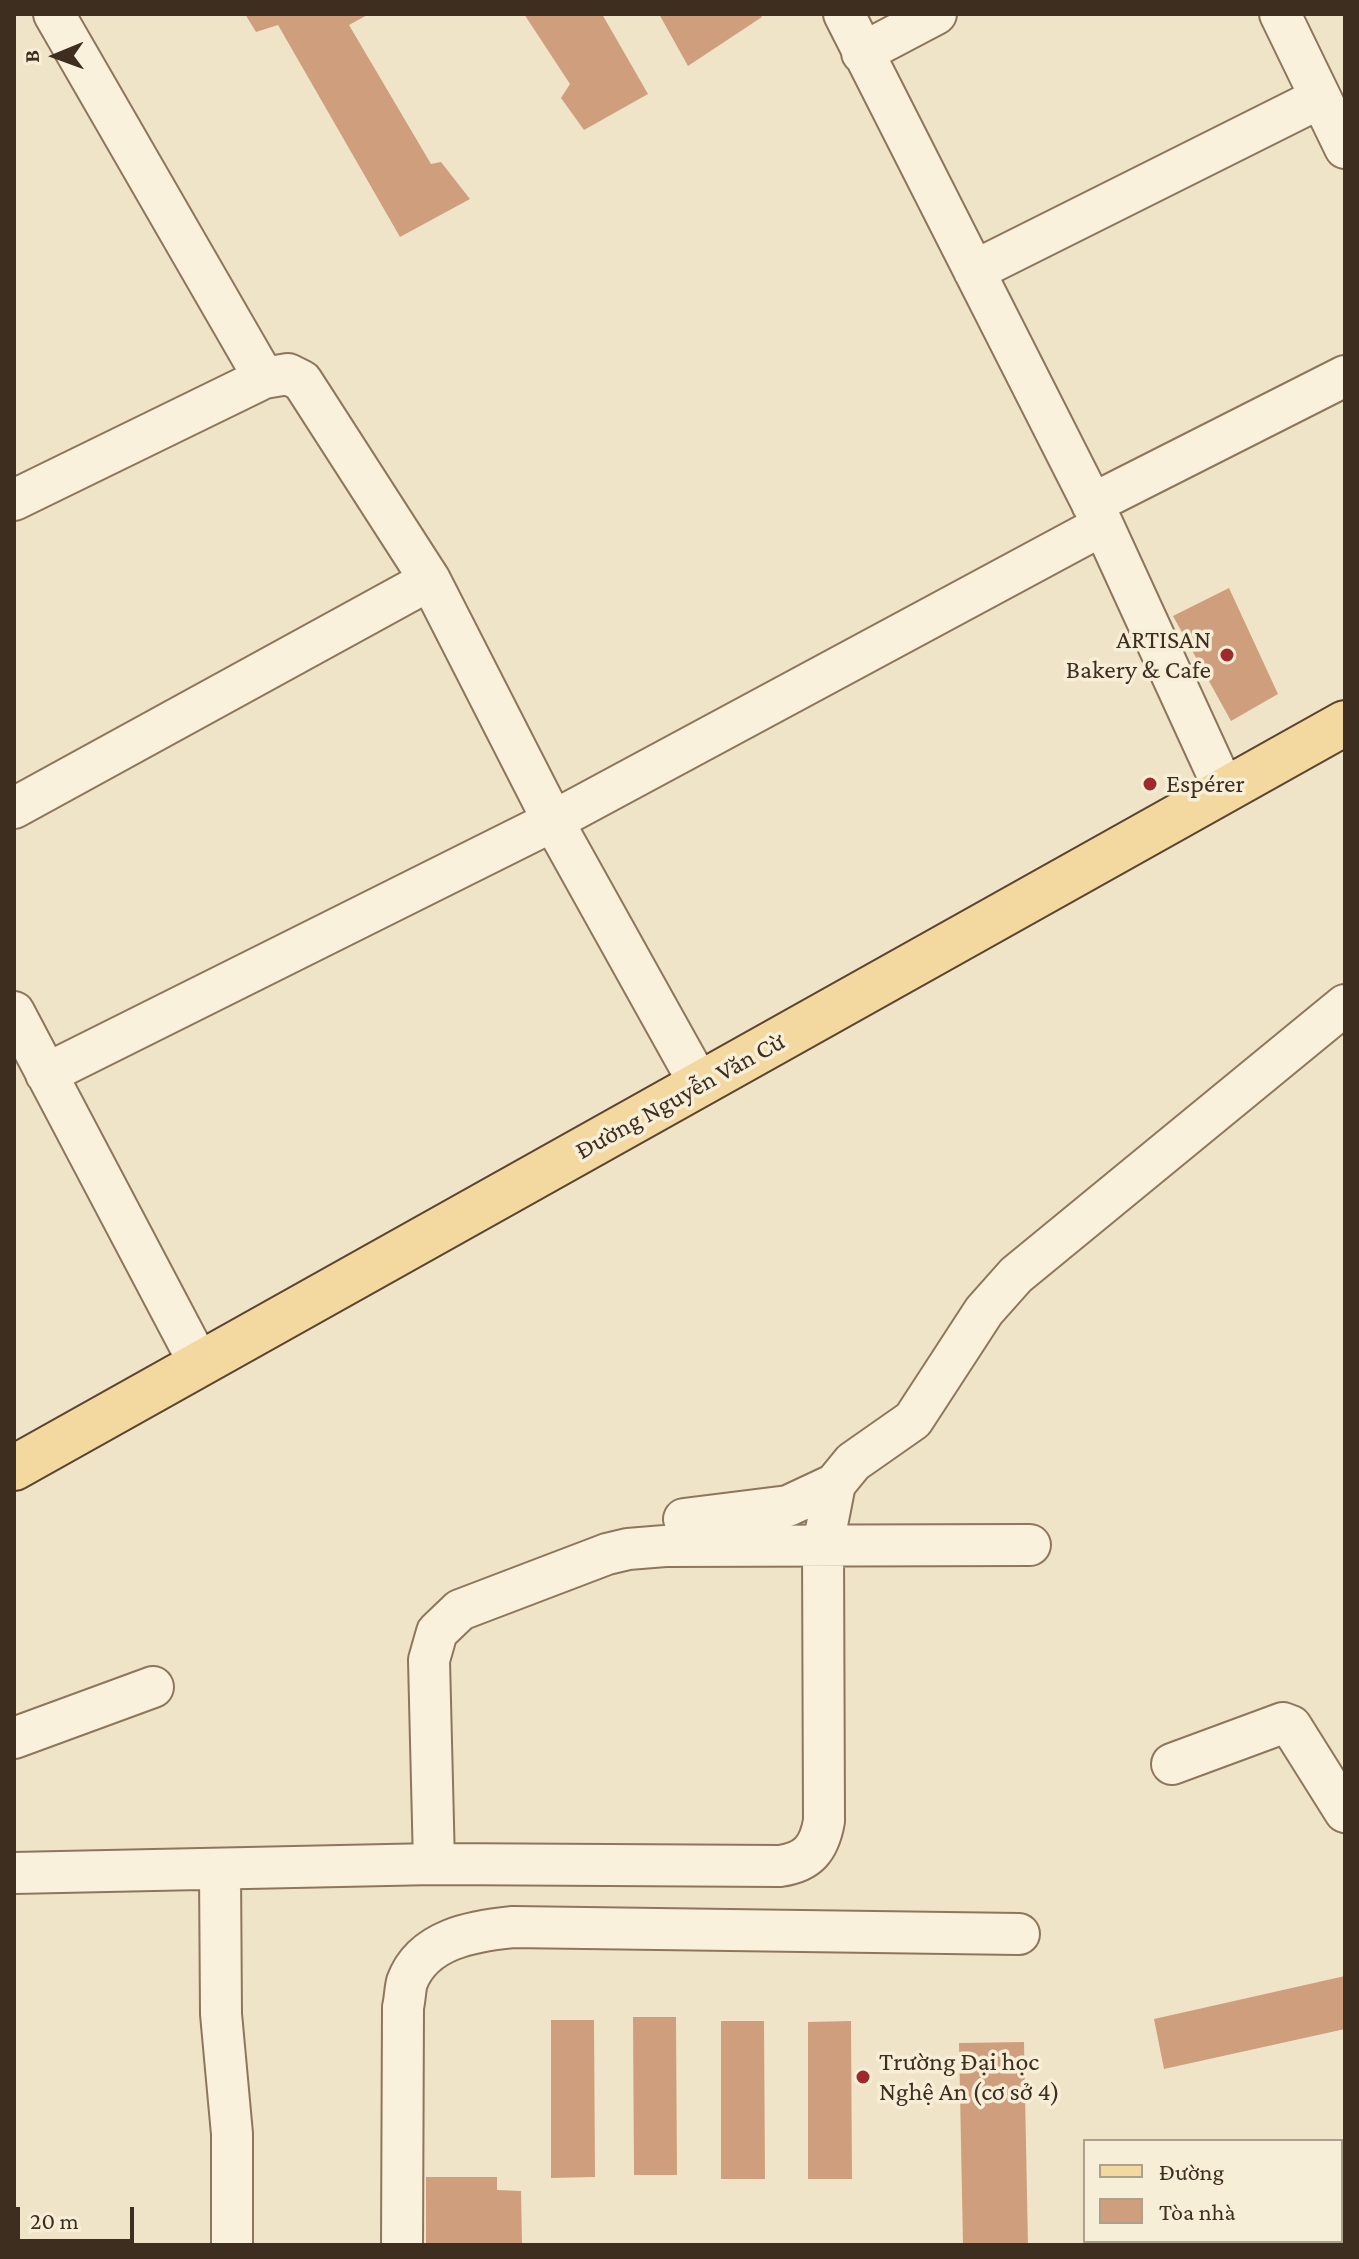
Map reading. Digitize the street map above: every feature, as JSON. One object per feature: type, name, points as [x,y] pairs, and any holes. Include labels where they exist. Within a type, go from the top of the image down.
[{"type":"main road","name":"Đường Nguyễn Văn Cừ","points":[[14,1468],[1345,723]]},
{"type":"street","points":[[54,14],[264,378]]},
{"type":"street","points":[[844,14],[1098,514],[1225,791]]},
{"type":"street","points":[[862,53],[936,14]]},
{"type":"street","points":[[1280,14],[1345,148]]},
{"type":"street","points":[[974,271],[1320,98]]},
{"type":"street","points":[[14,500],[264,378],[288,374],[302,381],[430,580],[553,821],[700,1085]]},
{"type":"street","points":[[46,1074],[553,821],[1345,376]]},
{"type":"street","points":[[14,808],[430,580]]},
{"type":"street","points":[[684,1519],[788,1506],[835,1484],[853,1462],[913,1420],[984,1311],[1007,1283],[1345,1005]]},
{"type":"street","points":[[14,1012],[200,1365]]},
{"type":"street","points":[[14,1873],[434,1864],[780,1866],[805,1859],[816,1849],[824,1821],[823,1545],[835,1484]]},
{"type":"street","points":[[434,1864],[429,1660],[437,1632],[460,1610],[628,1549],[665,1546],[1030,1545]]},
{"type":"street","points":[[14,1738],[153,1687]]},
{"type":"street","points":[[1172,1764],[1283,1723],[1291,1726],[1345,1812]]},
{"type":"street","points":[[220,1870],[221,2014],[232,2134],[232,2245]]},
{"type":"street","points":[[402,2245],[403,2007],[407,1982],[419,1963],[435,1947],[481,1931],[513,1927],[1019,1934]]},
{"type":"building","points":[[245,14],[369,14],[349,25],[431,164],[441,162],[470,199],[400,237],[278,25],[256,32]]},
{"type":"building","points":[[524,14],[602,14],[648,94],[584,130],[561,98],[570,84]]},
{"type":"building","points":[[659,14],[760,14],[762,17],[688,66]]},
{"type":"building","name":"ARTISAN Bakery & Cafe","points":[[1229,588],[1278,694],[1231,721],[1173,616]]},
{"type":"building","points":[[1345,1976],[1345,2029],[1164,2069],[1154,2019]]},
{"type":"building","points":[[633,2017],[676,2017],[677,2175],[634,2175]]},
{"type":"building","points":[[551,2020],[594,2020],[595,2177],[551,2178]]},
{"type":"building","points":[[721,2021],[764,2021],[765,2179],[721,2179]]},
{"type":"building","points":[[851,2021],[852,2179],[808,2179],[808,2022]]},
{"type":"building","points":[[1024,2042],[1028,2245],[963,2245],[959,2043]]},
{"type":"building","points":[[426,2177],[497,2177],[497,2190],[521,2191],[522,2243],[426,2245]]},
{"type":"place","name":"ARTISAN Bakery & Cafe","points":[[1227,655]]},
{"type":"place","name":"Espérer","points":[[1150,784]]},
{"type":"place","name":"Trường Đại học Nghệ An (cơ sở 4)","points":[[863,2077]]}]
